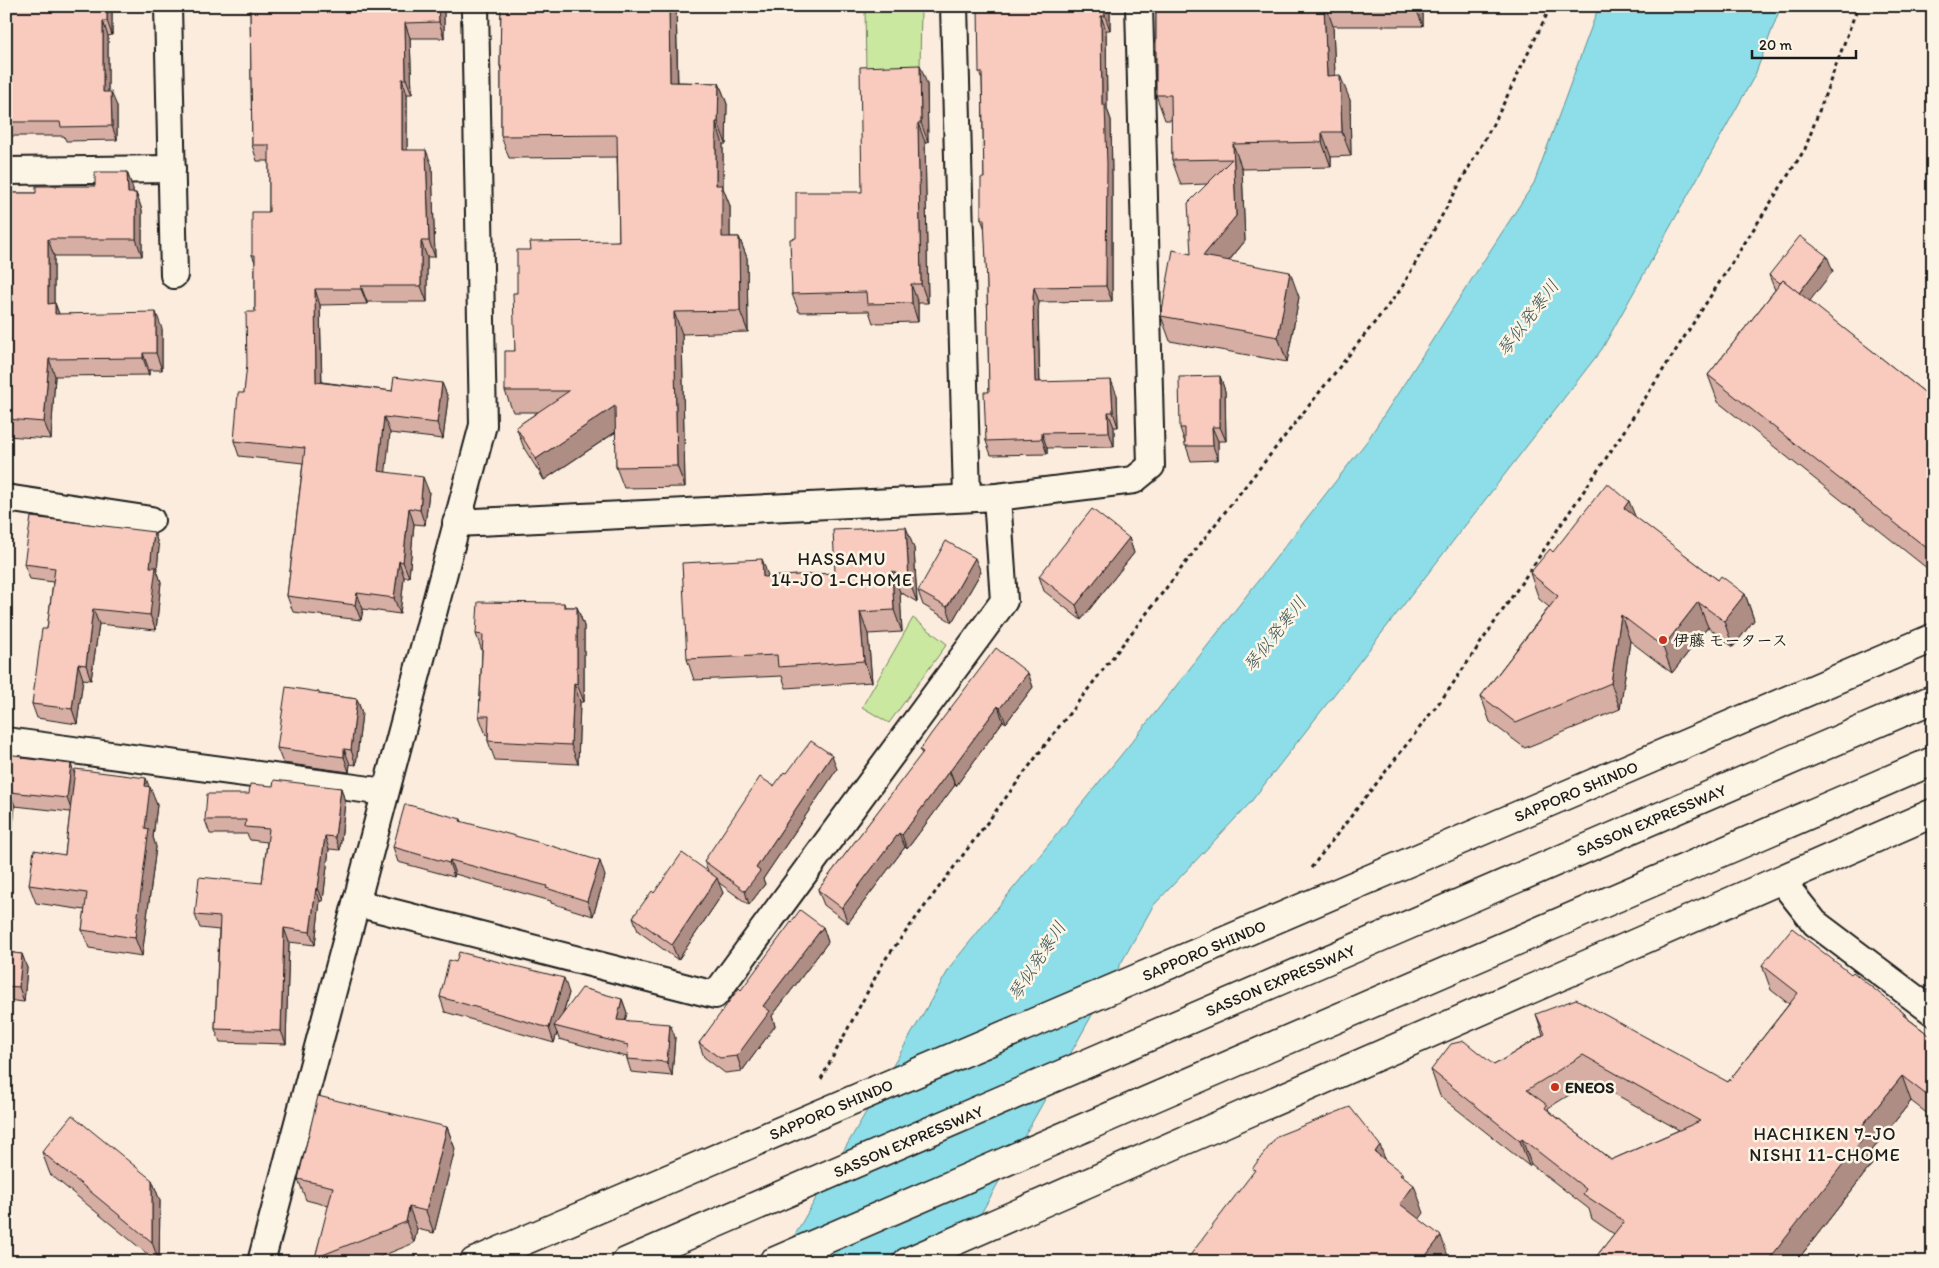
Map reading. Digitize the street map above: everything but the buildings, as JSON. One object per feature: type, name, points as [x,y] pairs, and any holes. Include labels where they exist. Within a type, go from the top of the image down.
[{"type":"highway","name":"SAPPORO SHINDO","points":[[474,1262],[1933,638]]},
{"type":"highway","name":"SASSON EXPRESSWAY","points":[[626,1262],[1933,699]]},
{"type":"highway","points":[[773,1262],[1933,761]]},
{"type":"highway","points":[[906,1262],[1933,813]]},
{"type":"street","points":[[168,6],[174,275]]},
{"type":"street","points":[[261,1262],[482,425],[475,6]]},
{"type":"street","points":[[954,6],[967,498]]},
{"type":"street","points":[[456,524],[967,498],[1134,480],[1151,466],[1139,6]]},
{"type":"street","points":[[6,171],[172,169]]},
{"type":"street","points":[[356,903],[714,995],[1004,602],[996,496]]},
{"type":"street","points":[[6,498],[151,520]]},
{"type":"street","points":[[6,741],[386,792]]},
{"type":"street","points":[[1781,880],[1815,923],[1933,1012]]},
{"type":"path","points":[[819,1083],[884,961],[1048,741],[1221,517],[1401,290],[1498,118],[1551,6]]},
{"type":"path","points":[[1308,872],[1448,691],[1615,446],[1805,149],[1858,6]]},
{"type":"green space","points":[[865,6],[921,6],[920,71],[866,72]]},
{"type":"green space","points":[[913,618],[947,644],[889,723],[862,707]]},
{"type":"water","name":"琴似発寒川","points":[[1599,6],[1781,6],[1755,75],[1602,349],[1250,803],[1153,906],[954,1262],[779,1262],[952,964],[1155,713],[1367,441],[1534,183]]},
{"type":"place","name":"伊藤 モータース","points":[[1663,640]]},
{"type":"place","name":"ENEOS","points":[[1555,1087]]},
{"type":"district","name":"HASSAMU 14-JO 1-CHOME","points":[[842,569]]},
{"type":"district","name":"HACHIKEN 7-JO NISHI 11-CHOME","points":[[1825,1144]]}]
